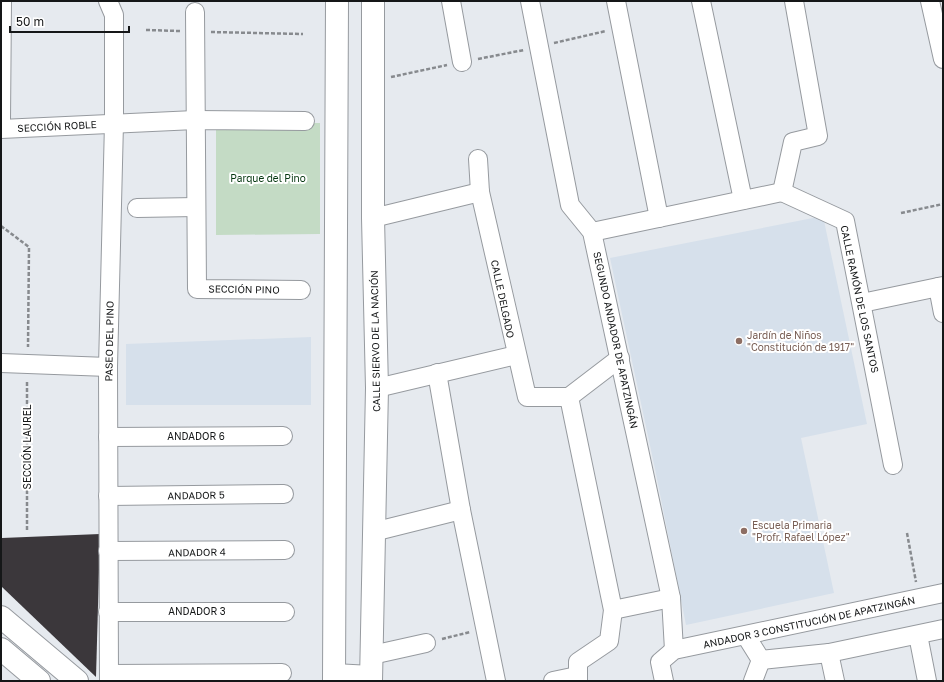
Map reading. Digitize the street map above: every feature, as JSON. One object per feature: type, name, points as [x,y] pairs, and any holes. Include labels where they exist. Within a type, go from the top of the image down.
[{"type":"main road","points":[[334,677],[337,1]]},
{"type":"main road","name":"CALLE SIERVO DE LA NACIÓN","points":[[372,670],[376,388],[373,218],[373,1]]},
{"type":"main road","points":[[1,617],[77,681]]},
{"type":"main road","points":[[1,649],[39,681]]},
{"type":"street","points":[[1,120],[2,1]]},
{"type":"street","name":"PASEO DEL PINO","points":[[108,1],[114,15],[114,124],[108,367],[109,678]]},
{"type":"street","points":[[451,1],[462,62]]},
{"type":"street","name":"SEGUNDO ANDADOR DE APATZINGÁN","points":[[530,1],[570,205],[592,232],[620,358],[671,598],[674,650]]},
{"type":"street","points":[[616,1],[659,218]]},
{"type":"street","points":[[701,1],[743,200]]},
{"type":"street","points":[[592,232],[782,192],[793,142],[818,136],[794,1]]},
{"type":"street","points":[[930,1],[943,59]]},
{"type":"street","name":"SECCIÓN PINO","points":[[195,12],[197,289],[301,290]]},
{"type":"street","points":[[114,124],[195,120],[305,121]]},
{"type":"street","name":"SECCIÓN ROBLE","points":[[1,128],[114,124]]},
{"type":"street","name":"CALLE DELGADO","points":[[478,160],[480,192],[516,355],[527,397],[569,397]]},
{"type":"street","points":[[373,218],[480,192]]},
{"type":"street","name":"CALLE RAMÓN DE LOS SANTOS","points":[[782,192],[845,221],[893,465]]},
{"type":"street","points":[[137,208],[196,207]]},
{"type":"street","points":[[862,303],[940,286],[943,313]]},
{"type":"street","points":[[376,388],[516,355]]},
{"type":"street","points":[[553,681],[577,678],[578,662],[609,641],[613,610],[569,397],[620,358]]},
{"type":"street","points":[[1,363],[108,367]]},
{"type":"street","points":[[437,373],[461,510],[496,681]]},
{"type":"street","name":"ANDADOR 6","points":[[108,437],[284,436]]},
{"type":"street","name":"ANDADOR 5","points":[[108,496],[284,494]]},
{"type":"street","points":[[373,532],[461,510]]},
{"type":"street","name":"ANDADOR 4","points":[[108,551],[285,550]]},
{"type":"street","name":"ANDADOR 3 CONSTITUCIÓN DE APATZINGÁN","points":[[674,650],[746,636],[943,593]]},
{"type":"street","points":[[613,610],[671,598]]},
{"type":"street","name":"ANDADOR 3","points":[[108,612],[285,612]]},
{"type":"street","points":[[761,660],[829,653],[943,629]]},
{"type":"street","points":[[918,634],[927,681]]},
{"type":"street","points":[[746,636],[761,660]]},
{"type":"street","points":[[334,677],[372,670],[426,643]]},
{"type":"street","points":[[664,681],[660,662],[674,650]]},
{"type":"street","points":[[829,653],[835,681]]},
{"type":"street","points":[[753,681],[761,660]]},
{"type":"street","points":[[109,678],[282,673]]},
{"type":"path","points":[[372,81],[539,47],[622,28]]},
{"type":"path","points":[[146,30],[302,34]]},
{"type":"path","points":[[901,213],[943,204]]},
{"type":"path","name":"SECCIÓN LAUREL","points":[[1,226],[29,246],[27,530]]},
{"type":"path","points":[[907,533],[920,598]]},
{"type":"path","points":[[426,643],[484,628]]},
{"type":"shaded area","name":"Jardín de Niños \"Constitución de 1917\"","points":[[823,216],[867,424],[801,438],[834,593],[686,625],[655,469],[610,258]]},
{"type":"shaded area","points":[[311,337],[311,405],[126,405],[126,344]]},
{"type":"green space","name":"Parque del Pino","points":[[216,123],[320,123],[320,234],[216,235]]},
{"type":"building","points":[[100,534],[96,677],[2,587],[2,538]]},
{"type":"place","name":"Jardín de Niños \"Constitución de 1917\"","points":[[739,341]]},
{"type":"place","name":"Escuela Primaria \"Profr. Rafael López\"","points":[[744,531]]}]
